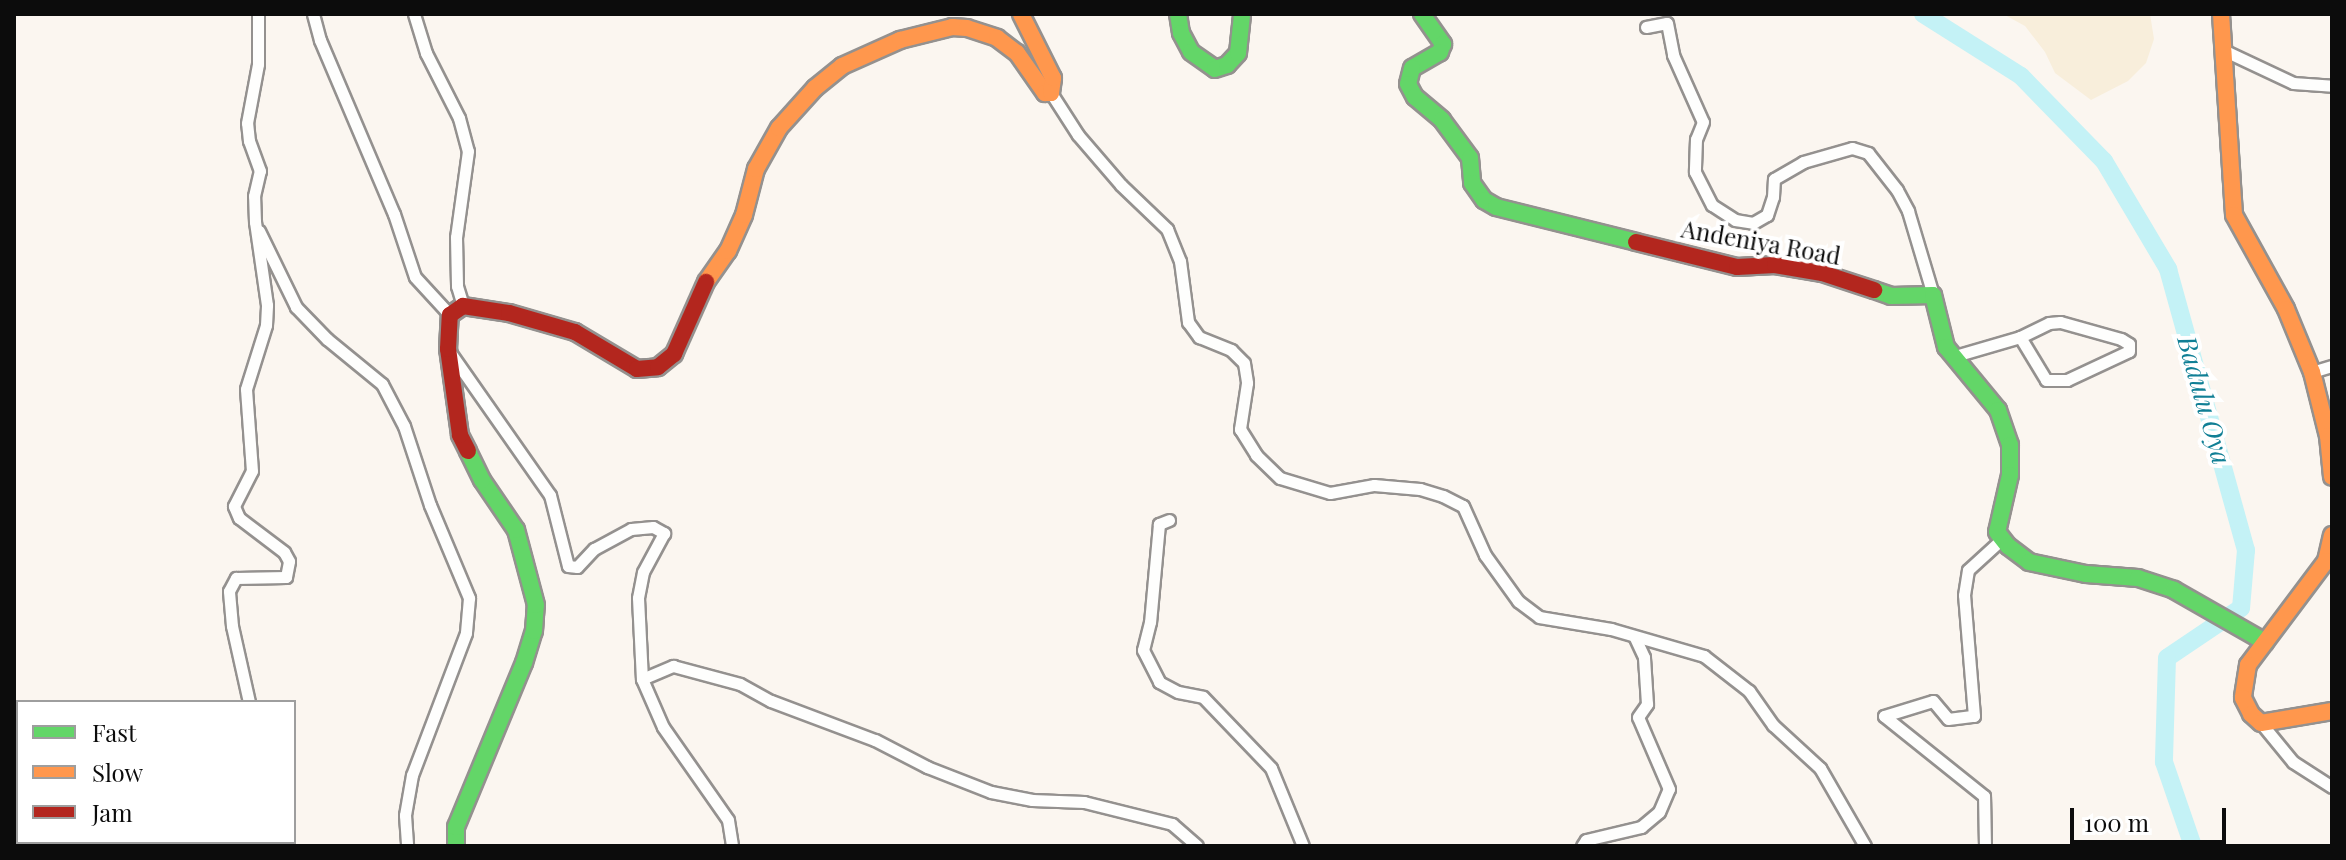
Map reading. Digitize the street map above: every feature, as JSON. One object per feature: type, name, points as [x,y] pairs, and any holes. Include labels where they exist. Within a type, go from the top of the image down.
[{"type":"street","points":[[249,700],[232,626],[229,591],[236,578],[286,577],[289,561],[284,552],[239,518],[234,506],[252,471],[246,389],[266,325],[255,222],[254,196],[260,171],[249,141],[247,123],[258,64],[258,14]]},
{"type":"street","points":[[313,14],[320,40],[394,214],[415,277],[456,310],[509,313],[575,332],[637,369],[658,367],[674,354],[704,285],[728,251],[744,215],[756,169],[779,128],[815,88],[842,66],[900,40],[952,27],[967,28],[997,38],[1017,53],[1045,93],[1051,93]]},
{"type":"street","points":[[414,14],[426,53],[459,118],[468,151],[456,237],[456,310],[448,349],[460,435],[482,480],[516,530],[536,605],[527,653],[456,827],[456,846]]},
{"type":"street","points":[[1021,14],[1053,78],[1051,93],[1078,135],[1121,185],[1167,229],[1180,261],[1188,322],[1199,337],[1231,350],[1244,363],[1247,383],[1240,429],[1256,455],[1280,478],[1330,493],[1374,485],[1420,489],[1443,496],[1463,506],[1485,555],[1518,601],[1539,617],[1611,629],[1704,656],[1749,691],[1773,725],[1820,768],[1865,846]]},
{"type":"street","points":[[1178,14],[1181,33],[1191,52],[1205,65],[1215,69],[1227,65],[1238,53],[1242,40],[1242,14]]},
{"type":"street","name":"Andeniya Road","points":[[1422,14],[1443,44],[1440,52],[1412,68],[1408,84],[1415,97],[1442,120],[1470,158],[1472,183],[1484,200],[1496,207],[1559,220],[1737,267],[1775,265],[1822,273],[1891,296],[1933,295]]},
{"type":"street","points":[[2221,14],[2234,215],[2286,309],[2312,372],[2328,436],[2332,477]]},
{"type":"street","points":[[1646,27],[1667,23],[1673,55],[1703,122],[1696,139],[1695,172],[1712,205],[1735,220],[1753,223],[1767,215],[1773,197],[1774,179],[1803,162],[1852,148],[1868,153],[1908,211],[1946,347],[1998,410],[2010,445],[2010,475],[1997,532],[2002,539],[2029,562],[2086,574],[2138,578],[2174,590],[2265,642]]},
{"type":"street","points":[[2223,50],[2293,83],[2332,86]]},
{"type":"street","points":[[255,222],[296,307],[327,339],[382,384],[404,426],[430,505],[469,598],[466,633],[412,775],[405,815],[407,846]]},
{"type":"street","points":[[1955,356],[2020,337],[2049,323],[2060,322],[2121,339],[2129,344],[2129,351],[2067,380],[2046,380],[2037,370],[2020,337]]},
{"type":"street","points":[[448,349],[550,495],[568,566],[577,567],[594,549],[631,529],[653,527],[664,533],[643,572],[638,598],[642,679],[663,727],[728,820],[732,846]]},
{"type":"street","points":[[2312,372],[2332,366]]},
{"type":"street","points":[[1169,520],[1159,524],[1150,622],[1143,650],[1159,682],[1178,692],[1203,697],[1271,768],[1301,845]]},
{"type":"street","points":[[2332,535],[2326,561],[2248,665],[2243,681],[2243,698],[2251,714],[2293,762],[2332,787]]},
{"type":"street","points":[[1985,846],[1984,796],[1884,716],[1933,701],[1948,719],[1974,716],[1972,662],[1964,595],[1968,570],[2002,539]]},
{"type":"street","points":[[1582,846],[1586,840],[1641,827],[1659,812],[1669,789],[1638,717],[1647,704],[1644,657],[1635,638]]},
{"type":"street","points":[[642,679],[673,666],[740,684],[771,701],[875,740],[927,767],[991,792],[1032,800],[1084,802],[1172,824],[1197,846]]},
{"type":"street","points":[[2261,723],[2332,711]]},
{"type":"shaded area","points":[[2003,14],[2150,14],[2154,39],[2146,63],[2128,81],[2091,100],[2055,73],[2045,52],[2025,26]]},
{"type":"waterway","name":"Badulu Oya","points":[[1923,14],[2021,76],[2104,161],[2168,269],[2246,550],[2241,608],[2167,658],[2164,762],[2193,846]]},
{"type":"traffic: fast","points":[[1178,14],[1181,33],[1191,52],[1215,69],[1227,65],[1238,53],[1242,14]]},
{"type":"traffic: fast","points":[[1422,14],[1443,44],[1440,52],[1412,68],[1408,84],[1415,97],[1442,120],[1470,158],[1472,183],[1484,200],[1496,207],[1636,242]]},
{"type":"traffic: fast","points":[[1874,290],[1891,296],[1933,295],[1946,347],[1998,410],[2010,445],[2010,475],[1997,532],[2008,546],[2029,562],[2086,574],[2138,578],[2174,590],[2265,642]]},
{"type":"traffic: fast","points":[[456,846],[456,827],[524,663],[534,631],[536,605],[516,530],[482,480],[468,451]]},
{"type":"traffic: slow","points":[[706,282],[728,251],[744,215],[756,169],[779,128],[815,88],[842,66],[900,40],[952,27],[967,28],[997,38],[1017,53],[1045,93],[1051,93],[1053,78],[1021,14]]},
{"type":"traffic: slow","points":[[2221,14],[2234,215],[2286,309],[2312,372],[2328,436],[2332,477]]},
{"type":"traffic: slow","points":[[2332,535],[2326,561],[2248,665],[2243,698],[2251,714],[2261,723],[2332,711]]},
{"type":"traffic: jam","points":[[1636,242],[1737,267],[1775,265],[1822,273],[1874,290]]},
{"type":"traffic: jam","points":[[468,451],[460,435],[448,349],[450,315],[463,306],[509,313],[575,332],[637,369],[658,367],[674,354],[706,282]]}]
